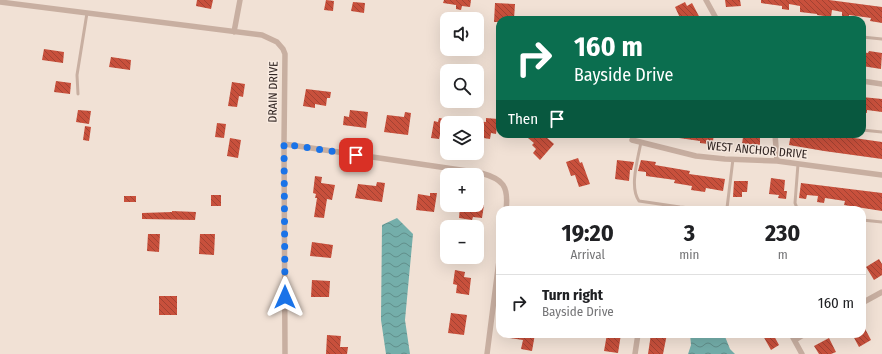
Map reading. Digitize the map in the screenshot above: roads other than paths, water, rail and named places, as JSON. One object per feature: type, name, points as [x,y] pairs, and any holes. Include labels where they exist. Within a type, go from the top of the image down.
[{"type":"street","points":[[234,32],[240,0]]},
{"type":"street","points":[[706,0],[715,16]]},
{"type":"street","name":"DRAIN DRIVE","points":[[0,2],[262,35],[277,42],[283,48],[285,74],[285,354]]},
{"type":"street","points":[[866,82],[882,84]]},
{"type":"street","points":[[776,138],[777,161]]},
{"type":"street","name":"WEST ANCHOR DRIVE","points":[[632,140],[696,156],[777,161],[882,175]]},
{"type":"street","points":[[284,144],[493,176],[502,184],[507,193],[506,206]]},
{"type":"street","points":[[486,354],[496,282]]},
{"type":"street","points":[[866,301],[882,292]]},
{"type":"street","points":[[635,354],[637,338]]},
{"type":"street","points":[[798,338],[795,340],[802,354]]},
{"type":"lane","points":[[78,94],[77,75],[87,13]]},
{"type":"lane","points":[[866,37],[882,39]]},
{"type":"lane","points":[[866,130],[882,132]]},
{"type":"lane","points":[[641,142],[634,184],[635,195],[639,201],[673,206]]},
{"type":"lane","points":[[727,206],[733,159]]},
{"type":"lane","points":[[796,206],[795,203],[798,164]]},
{"type":"lane","points":[[866,220],[882,222]]},
{"type":"water","points":[[397,218],[413,234],[405,320],[410,354],[386,354],[381,320],[382,225]]},
{"type":"water","points":[[690,338],[726,338],[730,349],[735,354],[688,354],[691,345]]}]
